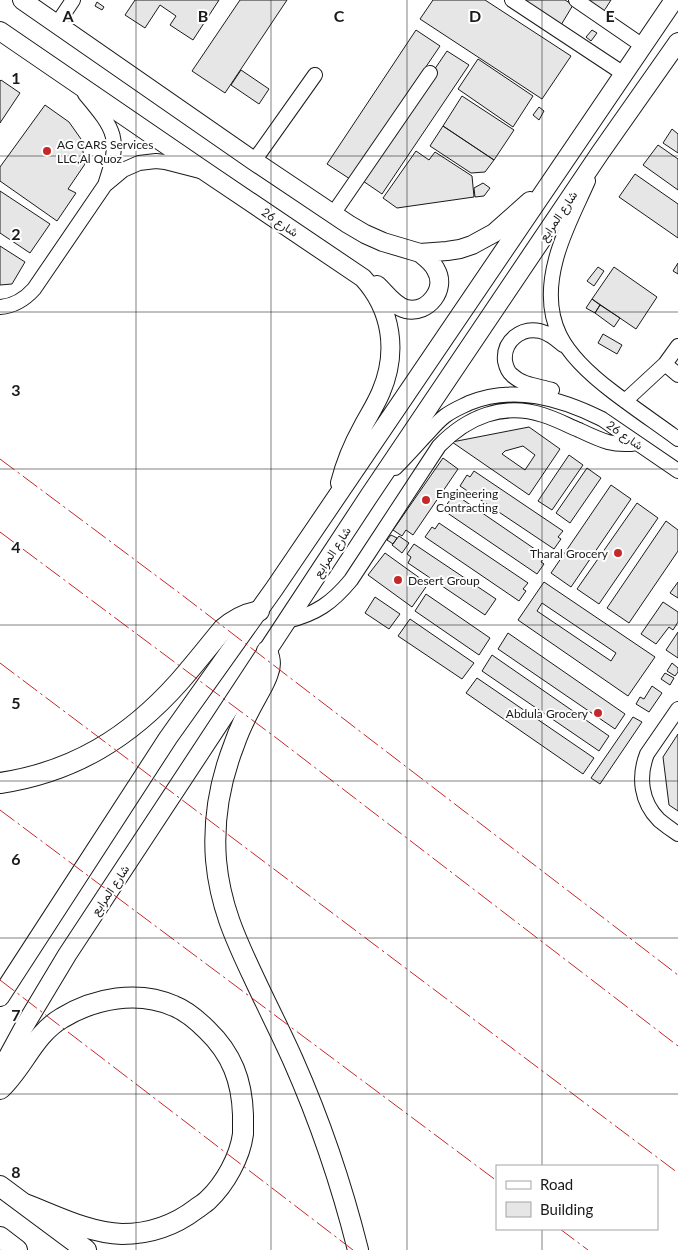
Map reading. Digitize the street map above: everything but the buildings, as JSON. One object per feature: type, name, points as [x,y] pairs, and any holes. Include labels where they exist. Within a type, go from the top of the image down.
[{"type":"highway","points":[[0,783],[51,771],[75,762],[118,738],[138,723],[180,682],[222,629],[240,616],[259,611]]},
{"type":"highway","points":[[267,651],[270,658],[268,672],[234,743],[221,787],[216,833],[216,859],[220,886],[234,936],[294,1061],[317,1120],[346,1206],[358,1250]]},
{"type":"highway","points":[[0,770],[51,771]]},
{"type":"highway","points":[[0,1089],[11,1078],[46,1032],[60,1019],[78,1009],[97,1002],[116,998],[136,997],[174,1006],[196,1019],[215,1038],[229,1057],[239,1082],[243,1107],[243,1135],[236,1159],[225,1181],[209,1200],[189,1215],[169,1225],[145,1232],[122,1234],[99,1231],[25,1204]]},
{"type":"highway","points":[[0,1186],[86,1250]]},
{"type":"highway","points":[[0,1237],[17,1250]]},
{"type":"main road","points":[[22,0],[348,224],[374,238],[401,248],[420,253],[448,252],[484,240],[504,225],[551,183]]},
{"type":"main road","name":"شارع المرابع","points":[[0,997],[168,738],[336,499],[674,0]]},
{"type":"main road","name":"شارع 26","points":[[0,31],[363,278],[376,295],[386,314],[388,325],[390,360],[387,377],[381,394],[362,428],[344,467],[336,499]]},
{"type":"main road","name":"شارع المرابع","points":[[0,1071],[67,955],[369,496],[600,153],[678,42]]},
{"type":"main road","points":[[363,278],[376,285],[404,309],[420,309],[433,300],[439,286],[439,278],[437,270],[420,253]]},
{"type":"street","points":[[57,24],[73,0]]},
{"type":"street","points":[[512,0],[624,74]]},
{"type":"street","points":[[576,0],[643,46]]},
{"type":"street","points":[[333,214],[430,73]]},
{"type":"street","points":[[254,161],[316,75]]},
{"type":"street","points":[[74,82],[105,118],[112,133],[114,156],[105,185]]},
{"type":"street","points":[[566,347],[555,323],[550,306],[552,274],[560,244],[600,153]]},
{"type":"street","points":[[0,308],[17,303],[27,297],[105,185],[122,170],[148,161],[165,162],[206,172]]},
{"type":"street","points":[[602,418],[574,398],[555,390],[520,381],[512,376],[506,366],[505,359],[507,346],[515,336],[520,332],[529,330],[547,333],[566,347],[586,370],[625,401],[678,438]]},
{"type":"street","points":[[625,401],[666,364],[678,346]]},
{"type":"street","points":[[666,364],[678,374]]},
{"type":"street","name":"شارع 26","points":[[369,496],[447,414],[475,401],[505,395],[535,395],[575,406],[602,418],[678,471]]},
{"type":"street","points":[[287,622],[302,618],[316,611],[341,592],[351,580],[439,446],[460,427],[473,420],[500,412],[528,412],[556,420],[608,443],[622,445],[638,443]]},
{"type":"street","points":[[678,709],[647,754],[643,763],[641,781],[645,799],[654,814],[660,821],[678,834]]},
{"type":"power","points":[[0,459],[182,595],[678,975]]},
{"type":"power","points":[[0,532],[279,740],[678,1046]]},
{"type":"power","points":[[0,663],[678,1173]]},
{"type":"power","points":[[0,810],[496,1180]]},
{"type":"power","points":[[0,980],[353,1250]]},
{"type":"power","points":[[561,1230],[588,1250]]},
{"type":"place","name":"AG CARS Services LLC,Al Quoz","points":[[47,151]]},
{"type":"place","name":"Engineering Contracting","points":[[426,500]]},
{"type":"place","name":"Tharal Grocery","points":[[618,553]]},
{"type":"place","name":"Desert Group","points":[[398,580]]},
{"type":"place","name":"Abdula Grocery","points":[[598,713]]}]
